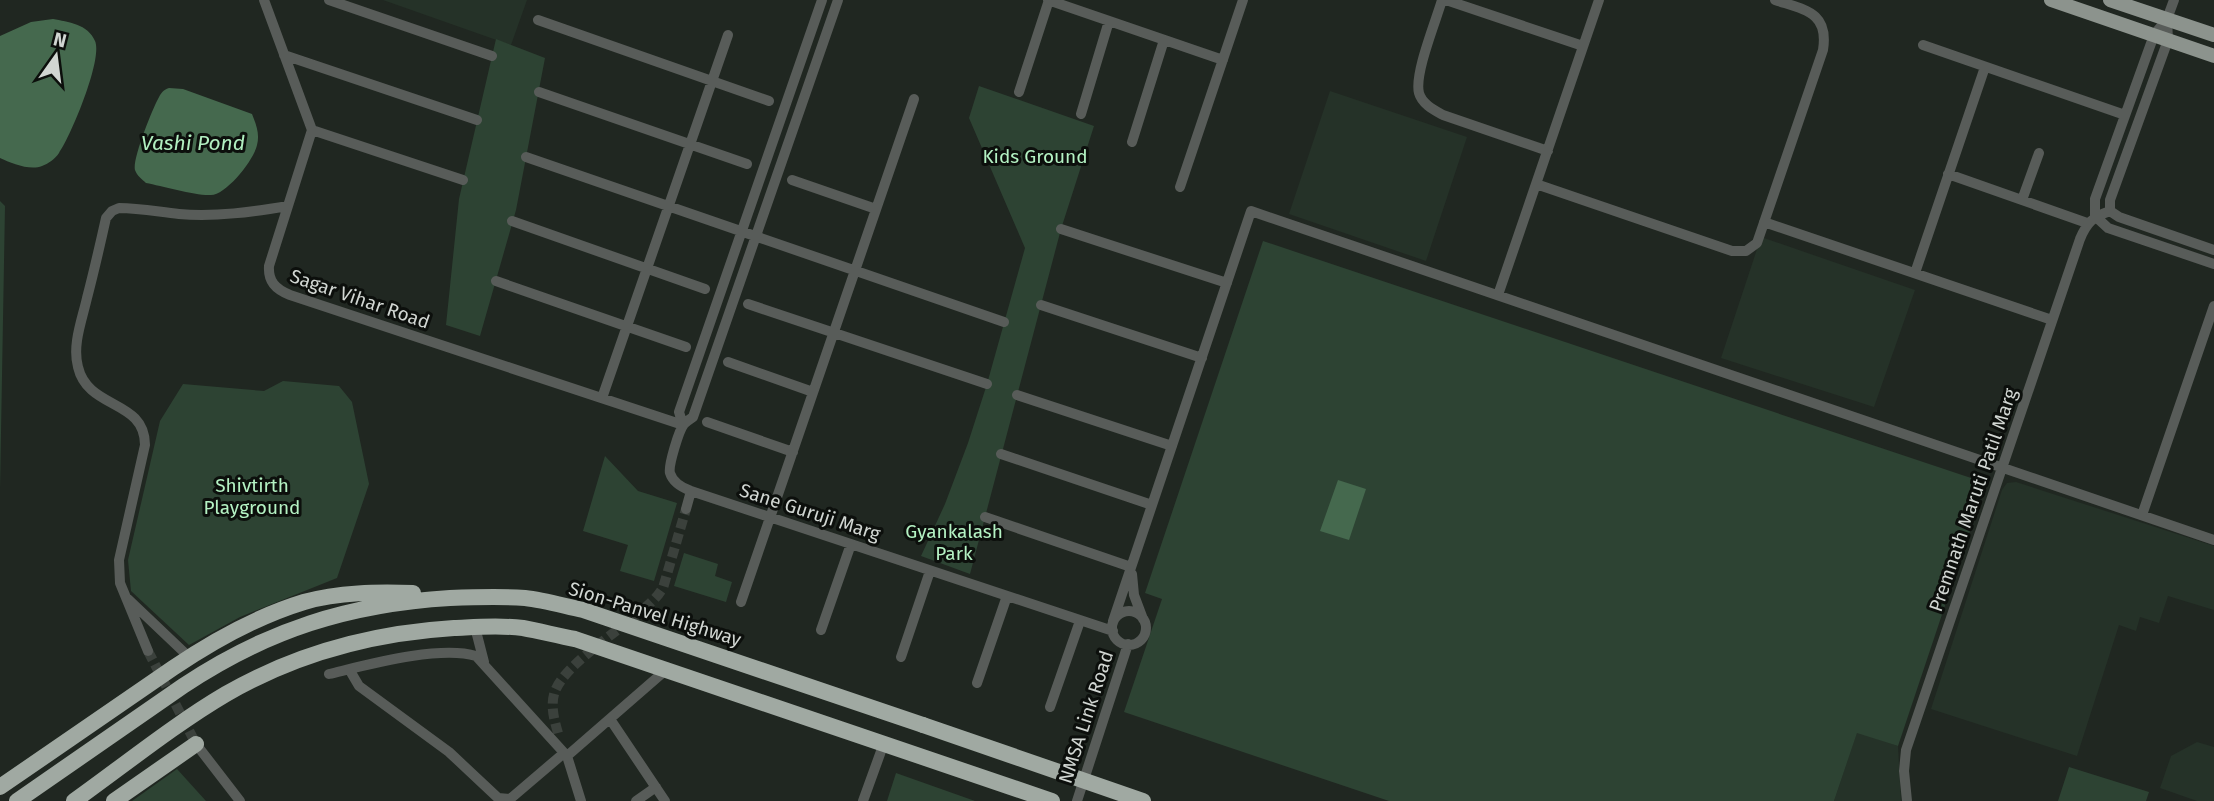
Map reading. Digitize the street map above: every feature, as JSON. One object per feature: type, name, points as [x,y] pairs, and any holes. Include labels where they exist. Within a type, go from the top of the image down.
[{"type":"highway","points":[[0,787],[189,657],[249,624],[304,603],[342,595],[380,592],[477,596]]},
{"type":"highway","name":"Sion-Panvel Highway","points":[[17,801],[201,674],[257,642],[311,622],[369,607],[477,596],[526,598],[583,610],[1143,801]]},
{"type":"highway","points":[[74,801],[225,694],[270,670],[320,651],[375,636],[475,627],[522,628],[575,639],[1052,801]]},
{"type":"highway","points":[[114,801],[196,744]]},
{"type":"main road","points":[[2051,0],[2214,56]]},
{"type":"main road","points":[[2110,0],[2214,35]]},
{"type":"street","points":[[264,0],[312,130],[463,180]]},
{"type":"street","points":[[329,0],[492,56]]},
{"type":"street","points":[[686,509],[691,491],[677,484],[669,471],[683,425],[679,412],[822,0]]},
{"type":"street","points":[[683,425],[693,417],[838,0]]},
{"type":"street","points":[[1019,92],[1049,0],[1223,60]]},
{"type":"street","points":[[1180,187],[1243,0]]},
{"type":"street","points":[[1548,150],[1443,115],[1429,107],[1419,95],[1418,79],[1444,0],[1583,46]]},
{"type":"street","points":[[1498,295],[1599,0]]},
{"type":"street","points":[[1536,184],[1732,251],[1746,251],[1757,243],[1823,50],[1825,34],[1819,20],[1809,12],[1775,0]]},
{"type":"street","name":"Premnath Maruti Patil Marg","points":[[1907,801],[1906,750],[2080,239],[2091,219],[2095,199],[2125,115],[2161,37],[2174,0]]},
{"type":"street","points":[[538,20],[769,101]]},
{"type":"street","points":[[1081,114],[1109,21]]},
{"type":"street","points":[[602,398],[728,35]]},
{"type":"street","name":"Premnath Maruti Patil Marg","points":[[2110,211],[2110,200],[2161,37]]},
{"type":"street","points":[[1132,142],[1164,40]]},
{"type":"street","points":[[1923,45],[2125,115]]},
{"type":"street","points":[[284,55],[477,120]]},
{"type":"street","points":[[1915,273],[1985,67]]},
{"type":"street","points":[[539,92],[747,164]]},
{"type":"street","points":[[741,603],[914,99]]},
{"type":"street","name":"Sagar Vihar Road","points":[[312,130],[269,266],[272,282],[282,292],[683,425]]},
{"type":"street","points":[[2022,200],[2039,153]]},
{"type":"street","points":[[526,157],[1004,322]]},
{"type":"street","points":[[1948,174],[2022,200],[2091,219],[2108,228],[2214,264]]},
{"type":"street","points":[[792,180],[876,209]]},
{"type":"street","points":[[148,651],[124,596],[120,583],[119,560],[145,445],[145,432],[137,418],[92,392],[78,369],[76,347],[106,218],[112,211],[120,208],[218,215],[288,206]]},
{"type":"street","points":[[1131,567],[1134,595],[1146,627],[1139,641],[1128,644],[1118,641],[1113,626],[1131,567],[1251,211],[2214,540]]},
{"type":"street","points":[[2091,219],[2110,211],[2119,217],[2214,250]]},
{"type":"street","points":[[512,221],[705,289]]},
{"type":"street","points":[[1764,222],[2052,320]]},
{"type":"street","points":[[1061,229],[1227,283]]},
{"type":"street","points":[[496,281],[685,347]]},
{"type":"street","points":[[748,304],[987,384]]},
{"type":"street","points":[[1041,305],[1202,358]]},
{"type":"street","points":[[2142,515],[2214,306]]},
{"type":"street","points":[[728,362],[813,392]]},
{"type":"street","points":[[1017,394],[1172,446]]},
{"type":"street","points":[[707,422],[793,452]]},
{"type":"street","points":[[1002,454],[1152,505]]},
{"type":"street","name":"Sane Guruji Marg","points":[[691,491],[1080,621],[1113,626]]},
{"type":"street","points":[[985,517],[1131,567]]},
{"type":"street","points":[[821,630],[851,544]]},
{"type":"street","points":[[901,657],[930,571]]},
{"type":"street","points":[[124,596],[189,657]]},
{"type":"street","points":[[977,683],[1007,596]]},
{"type":"street","points":[[1113,626],[1121,613],[1132,611],[1144,621]]},
{"type":"street","points":[[1050,707],[1080,621]]},
{"type":"street","points":[[475,627],[485,664]]},
{"type":"street","name":"NMSA Link Road","points":[[1077,801],[1128,644]]},
{"type":"street","points":[[329,674],[382,661],[464,653],[476,656],[565,755]]},
{"type":"street","points":[[349,669],[359,686],[449,752],[498,798],[510,799],[610,719],[667,669]]},
{"type":"street","points":[[610,719],[665,801]]},
{"type":"street","points":[[558,733],[582,801]]},
{"type":"street","points":[[863,801],[884,743]]},
{"type":"street","points":[[196,744],[240,801]]},
{"type":"street","points":[[636,801],[656,787]]},
{"type":"shaded area","points":[[383,0],[527,0],[511,45]]},
{"type":"shaded area","points":[[1330,91],[1467,137],[1426,261],[1289,214]]},
{"type":"shaded area","points":[[1761,237],[1915,290],[1874,407],[1721,358]]},
{"type":"shaded area","points":[[2016,482],[2214,546],[2214,610],[2168,596],[2159,623],[2140,617],[2136,631],[2119,625],[2077,756],[1931,709],[2002,490],[2007,483]]},
{"type":"shaded area","points":[[1857,732],[1898,746],[1901,801],[1834,801]]},
{"type":"shaded area","points":[[2197,742],[2214,747],[2214,801],[2197,801],[2160,788],[2171,756]]},
{"type":"green space","points":[[496,39],[545,58],[516,210],[480,336],[446,325],[459,199]]},
{"type":"green space","points":[[979,86],[1094,126],[1061,229],[970,574],[921,556],[945,504],[968,443],[1025,248],[969,118]]},
{"type":"green space","points":[[0,201],[5,206],[0,490]]},
{"type":"green space","points":[[1263,241],[1986,483],[1898,746],[1857,733],[1834,801],[1389,801],[1124,712],[1162,599],[1145,593]]},
{"type":"green space","name":"Shivtirth Playground","points":[[283,381],[339,386],[352,402],[369,484],[337,578],[240,617],[189,645],[131,591],[128,560],[160,421],[183,384],[264,391]]},
{"type":"green space","points":[[605,456],[638,491],[677,503],[654,581],[620,571],[628,545],[583,531]]},
{"type":"green space","points":[[684,553],[718,564],[715,576],[732,582],[726,602],[674,586]]},
{"type":"green space","points":[[2069,767],[2149,792],[2146,801],[2058,801]]},
{"type":"green space","points":[[177,769],[206,801],[132,801]]},
{"type":"green space","points":[[896,773],[975,801],[887,801]]},
{"type":"water","points":[[53,19],[77,25],[92,35],[96,50],[94,64],[78,115],[59,153],[44,165],[26,167],[0,158],[0,36],[31,22]]},
{"type":"water","name":"Vashi Pond","points":[[169,88],[183,89],[252,114],[258,133],[255,151],[239,176],[217,193],[197,194],[146,183],[135,170],[136,156],[147,124],[160,95]]},
{"type":"water","points":[[1338,480],[1366,489],[1349,540],[1320,531]]},
{"type":"tunnel","points":[[558,733],[553,707],[555,691],[573,666],[658,595],[663,588],[686,509]]},
{"type":"tunnel","points":[[148,651],[196,744]]},
{"type":"park label","name":"Kids Ground","points":[[1035,156]]},
{"type":"park label","name":"Gyankalash Park","points":[[954,542]]}]
